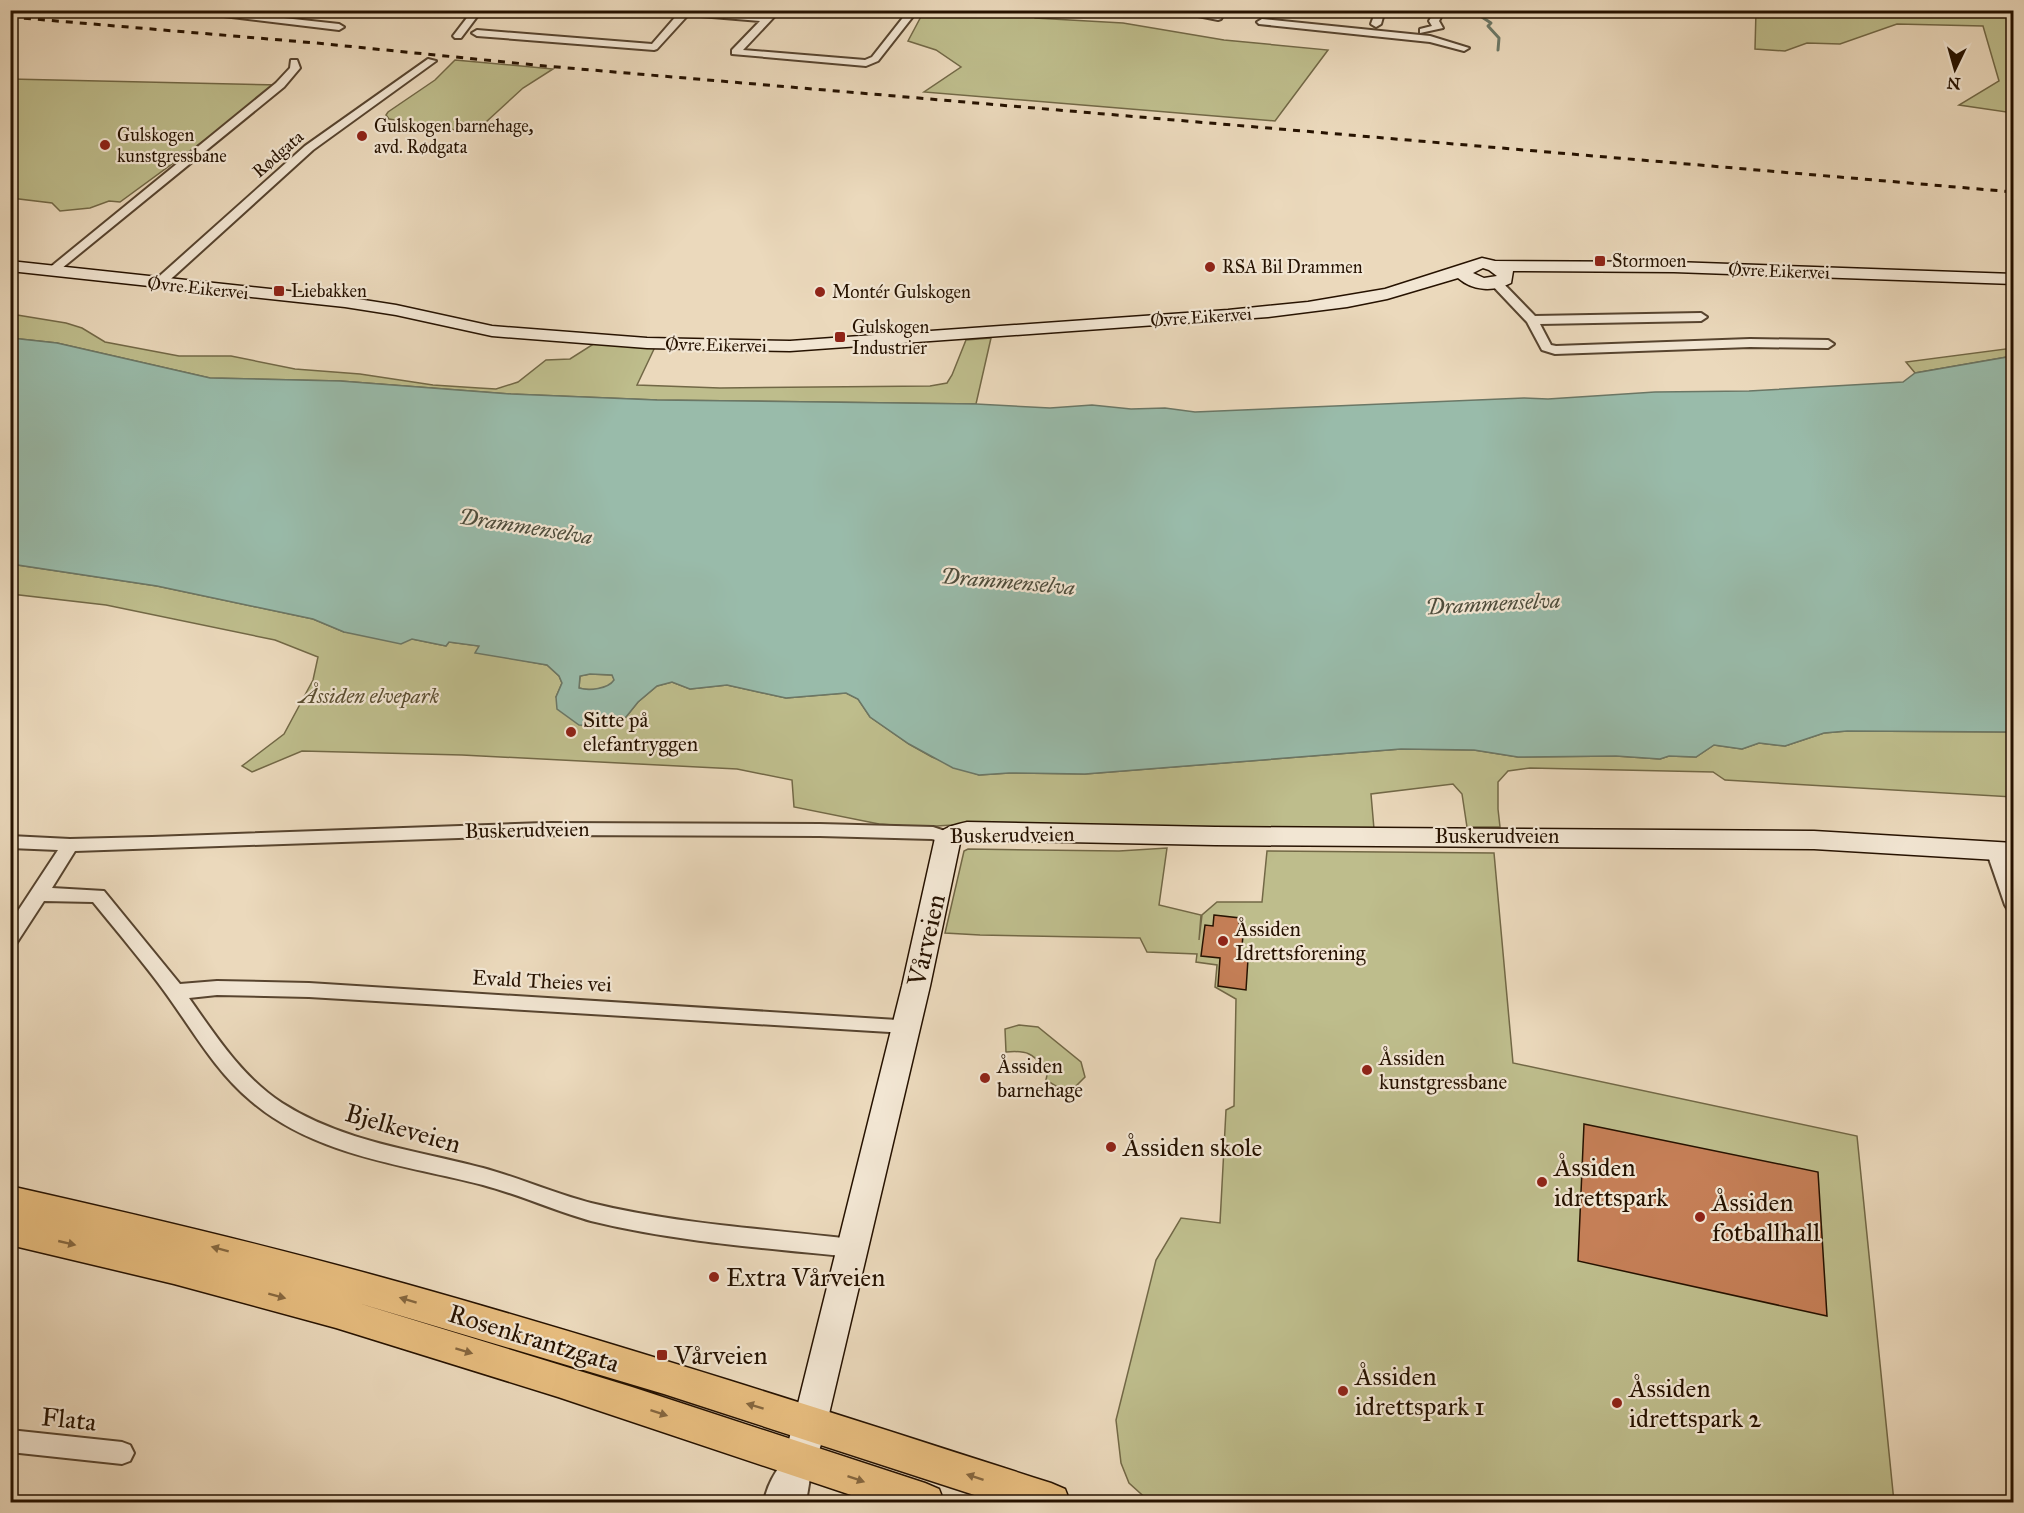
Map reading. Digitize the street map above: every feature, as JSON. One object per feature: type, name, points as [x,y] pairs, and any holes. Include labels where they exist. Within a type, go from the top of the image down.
[{"type":"main road","name":"Øvre Eikervei","points":[[10,266],[158,284],[345,302],[396,310],[492,331],[647,343],[725,346],[790,346],[1273,312],[1331,306],[1470,276],[1499,275],[1545,267],[1674,267],[2013,279]]},
{"type":"main road","name":"Buskerudveien","points":[[948,838],[957,832],[967,831],[1215,836],[1655,837],[1814,840],[2004,851]]},
{"type":"main road","name":"Vårveien","points":[[801,1460],[928,940],[948,838]]},
{"type":"main road","name":"Rosenkrantzgata","points":[[10,1200],[208,1245],[355,1284],[811,1423],[1051,1503]]},
{"type":"main road","name":"Rosenkrantzgata","points":[[10,1230],[230,1283],[336,1312],[801,1460],[925,1503]]},
{"type":"street","points":[[178,10],[339,27]]},
{"type":"street","points":[[458,36],[478,10]]},
{"type":"street","points":[[674,10],[767,19]]},
{"type":"street","points":[[775,10],[735,52],[866,63],[876,59],[914,10]]},
{"type":"street","points":[[1172,10],[1218,17],[1222,10]]},
{"type":"street","points":[[1267,10],[1261,23],[1430,39],[1464,48]]},
{"type":"street","points":[[1376,24],[1381,10]]},
{"type":"street","points":[[1423,31],[1438,28],[1434,21],[1438,13],[1434,10]]},
{"type":"street","points":[[477,33],[654,47],[687,11]]},
{"type":"street","name":"Rødgata","points":[[158,284],[309,148],[431,61]]},
{"type":"street","points":[[52,271],[280,85],[295,68],[294,62]]},
{"type":"street","points":[[1499,275],[1532,320],[1546,347],[1555,350],[1749,343],[1828,344]]},
{"type":"street","points":[[1532,320],[1701,317]]},
{"type":"street","name":"Buskerudveien","points":[[10,842],[70,845],[544,829],[819,830],[933,833],[948,838]]},
{"type":"street","points":[[10,939],[70,845]]},
{"type":"street","points":[[2004,851],[2013,905]]},
{"type":"street","name":"Bjelkeveien","points":[[39,894],[98,896],[175,992],[212,1048],[239,1077],[273,1107],[315,1130],[379,1153],[485,1178],[591,1212],[668,1227],[852,1248]]},
{"type":"street","name":"Evald Theies vei","points":[[175,992],[217,988],[309,990],[906,1026]]},
{"type":"street","name":"Flata","points":[[10,1441],[122,1452]]},
{"type":"street","name":"Vårveien","points":[[776,1503],[779,1489],[801,1460]]},
{"type":"street","name":"Vårveien","points":[[794,1503],[801,1460]]},
{"type":"green space","points":[[1033,10],[1035,18],[1123,23],[1224,40],[1328,50],[1275,121],[924,92],[961,67],[936,50],[908,41],[924,11]]},
{"type":"green space","points":[[1756,11],[2013,11],[2013,113],[1959,105],[1999,81],[1983,26],[1897,24],[1840,44],[1807,43],[1785,51],[1755,49]]},
{"type":"green space","points":[[455,60],[553,69],[523,88],[474,133],[389,119],[386,115],[388,112],[435,80]]},
{"type":"green space","points":[[10,79],[280,85],[120,202],[109,201],[90,208],[60,211],[52,203],[11,198]]},
{"type":"green space","points":[[11,314],[66,323],[82,328],[105,342],[179,356],[231,356],[295,369],[360,374],[433,385],[496,389],[518,382],[546,360],[570,359],[595,343],[655,347],[637,385],[720,388],[930,386],[947,383],[966,340],[991,338],[976,404],[657,400],[511,394],[340,381],[210,378],[57,343],[11,338]]},
{"type":"green space","points":[[2013,348],[2013,356],[1915,373],[1906,362]]},
{"type":"green space","name":"Åssiden elvepark","points":[[11,564],[157,586],[313,619],[344,632],[412,639],[446,646],[449,642],[480,646],[476,652],[547,665],[559,676],[562,683],[556,697],[611,724],[626,717],[638,702],[657,686],[672,682],[690,689],[727,685],[786,698],[846,693],[858,699],[870,717],[909,744],[932,757],[979,775],[1085,774],[1401,749],[1474,750],[1518,757],[1616,756],[1660,759],[1669,756],[1696,757],[1714,745],[1742,749],[1759,743],[1785,746],[1824,733],[1847,731],[2013,732],[2013,797],[1725,780],[1713,772],[1530,768],[1508,771],[1498,782],[1500,827],[1467,827],[1462,794],[1453,784],[1371,794],[1374,829],[1129,831],[953,825],[920,827],[879,824],[794,807],[792,780],[737,769],[462,755],[302,751],[252,772],[242,766],[284,734],[313,680],[318,657],[275,640],[106,605],[11,594]]},
{"type":"green space","points":[[612,675],[615,680],[608,686],[598,689],[579,688],[580,676]]},
{"type":"green space","name":"Åssiden idrettspark","points":[[1167,848],[1159,905],[1201,915],[1199,940],[1202,915],[1217,902],[1262,902],[1267,851],[1494,853],[1513,1063],[1857,1136],[1894,1502],[1150,1502],[1129,1483],[1121,1463],[1116,1420],[1156,1260],[1181,1218],[1220,1223],[1226,1110],[1234,1106],[1236,999],[1215,987],[1217,965],[1196,962],[1197,954],[1147,952],[1140,938],[945,933],[964,851],[968,849],[1119,851]]},
{"type":"green space","points":[[1019,1025],[1038,1027],[1081,1062],[1085,1077],[1076,1086],[1059,1088],[1046,1080],[1048,1070],[1030,1054],[1006,1052],[1005,1029]]},
{"type":"water","name":"Drammenselva","points":[[11,338],[57,343],[210,378],[340,381],[511,394],[657,400],[976,404],[1050,408],[1092,405],[1131,409],[1165,408],[1195,412],[1524,398],[1548,399],[1655,392],[1749,391],[1903,382],[1915,373],[2013,356],[2013,732],[1847,731],[1824,733],[1785,746],[1759,743],[1742,749],[1714,745],[1696,757],[1669,756],[1660,759],[1616,756],[1518,757],[1474,750],[1401,749],[1085,774],[979,775],[953,768],[909,744],[870,717],[858,699],[846,693],[786,698],[727,685],[690,689],[672,682],[657,686],[638,702],[626,717],[611,724],[579,725],[557,709],[556,697],[562,683],[559,676],[547,665],[475,653],[479,646],[449,642],[446,646],[412,639],[401,644],[344,632],[313,619],[157,586],[11,564]],"holes":[[[612,675],[614,680],[603,687],[579,688],[580,676]]]},
{"type":"building","name":"Åssiden Idrettsforening","points":[[1214,915],[1240,918],[1239,924],[1244,924],[1241,958],[1248,959],[1246,990],[1218,986],[1220,958],[1201,956],[1205,925],[1213,926]]},
{"type":"building","name":"Åssiden fotballhall","points":[[1584,1124],[1818,1172],[1827,1316],[1578,1261]]},
{"type":"waterway","points":[[1471,10],[1491,23],[1488,26],[1499,38],[1498,50]]},
{"type":"railway","points":[[10,17],[316,43],[545,66],[2014,192]]},
{"type":"place","name":"Gulskogen barnehage, avd. Rødgata","points":[[362,136]]},
{"type":"place","name":"Gulskogen kunstgressbane","points":[[105,145]]},
{"type":"place","name":"Stormoen","points":[[1600,261]]},
{"type":"place","name":"RSA Bil Drammen","points":[[1210,267]]},
{"type":"place","name":"Liebakken","points":[[279,291]]},
{"type":"place","name":"Montér Gulskogen","points":[[820,292]]},
{"type":"place","name":"Gulskogen Industrier","points":[[840,337]]},
{"type":"place","name":"Sitte på elefantryggen","points":[[571,732]]},
{"type":"place","name":"Åssiden Idrettsforening","points":[[1223,941]]},
{"type":"place","name":"Åssiden kunstgressbane","points":[[1367,1070]]},
{"type":"place","name":"Åssiden barnehage","points":[[985,1078]]},
{"type":"place","name":"Åssiden skole","points":[[1111,1147]]},
{"type":"place","name":"Åssiden idrettspark","points":[[1542,1182]]},
{"type":"place","name":"Åssiden fotballhall","points":[[1700,1217]]},
{"type":"place","name":"Extra Vårveien","points":[[714,1277]]},
{"type":"place","name":"Vårveien","points":[[662,1355]]},
{"type":"place","name":"Åssiden idrettspark 1","points":[[1343,1391]]},
{"type":"place","name":"Åssiden idrettspark 2","points":[[1617,1403]]}]
